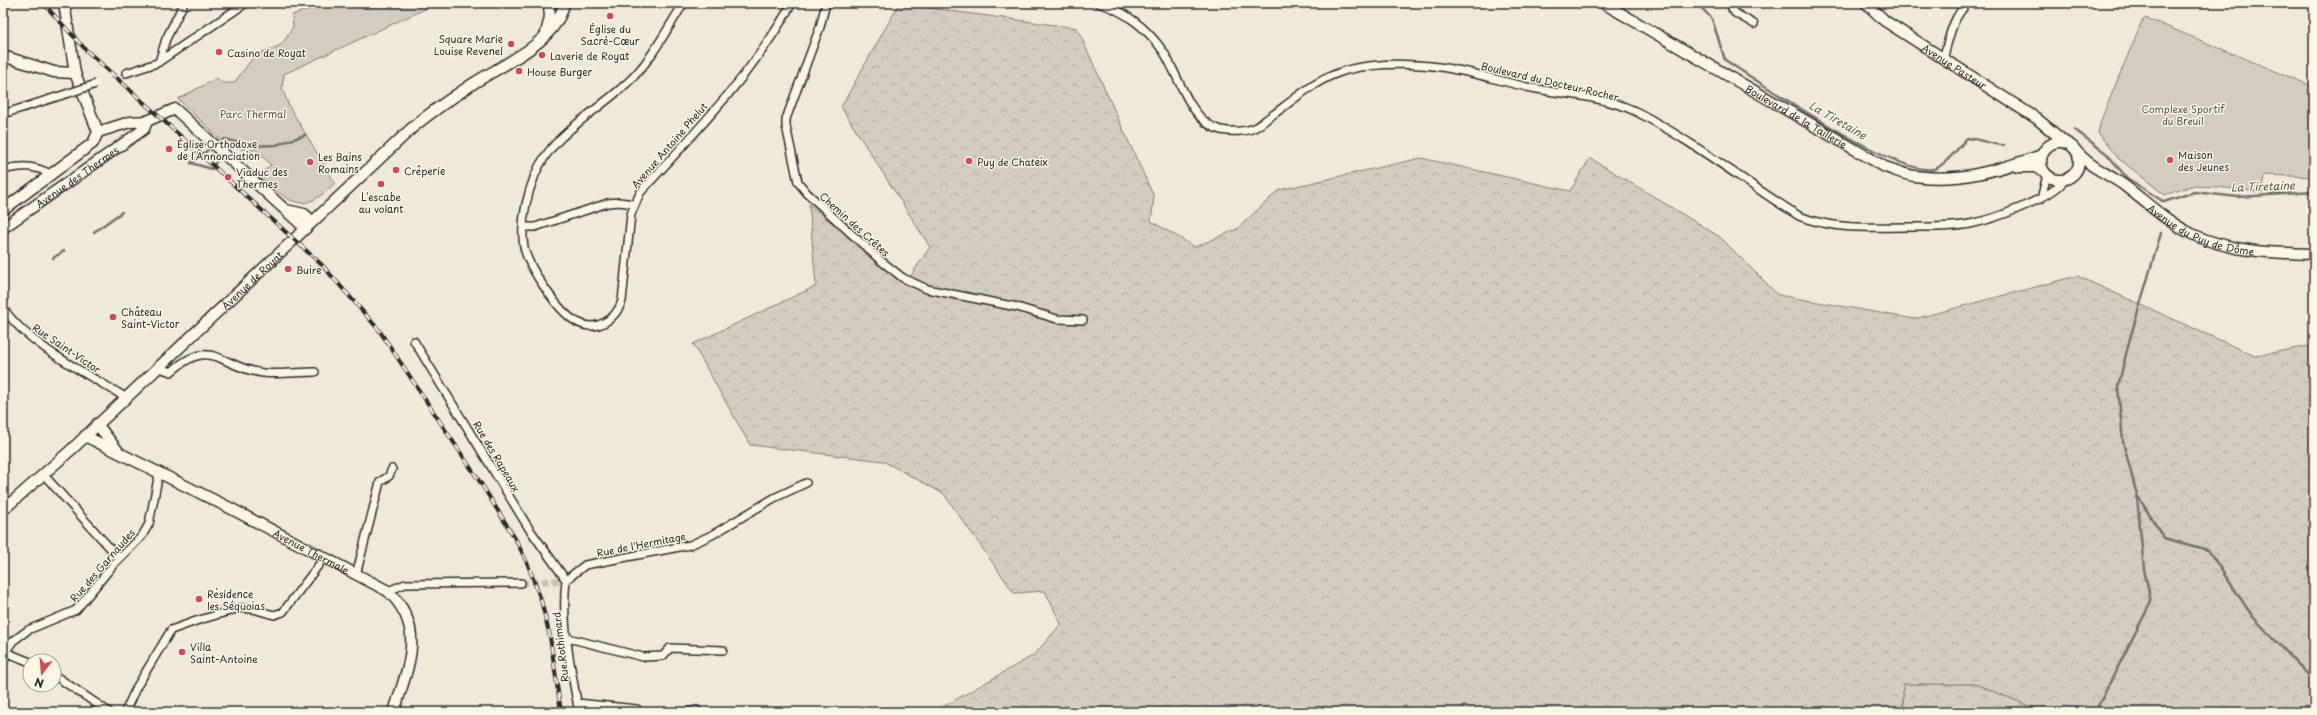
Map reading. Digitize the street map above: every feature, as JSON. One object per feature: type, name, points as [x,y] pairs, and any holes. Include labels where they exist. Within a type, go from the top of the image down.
[{"type":"main road","points":[[3,210],[52,176],[93,143],[98,132],[75,73],[64,3]]},
{"type":"main road","name":"Boulevard de la Taillerie","points":[[1603,3],[1885,168],[1914,176],[1945,178],[1971,175],[2005,168],[2035,167],[2045,172]]},
{"type":"main road","name":"Avenue Pasteur","points":[[1866,3],[1885,21],[2045,126],[2066,143]]},
{"type":"main road","points":[[548,5],[554,9],[565,5]]},
{"type":"main road","points":[[545,35],[550,17],[548,5]]},
{"type":"main road","name":"Avenue de Royat","points":[[3,510],[85,436],[308,224],[420,121],[440,105],[510,61],[545,35],[560,18],[565,5]]},
{"type":"main road","points":[[3,56],[54,72],[75,73]]},
{"type":"main road","name":"Avenue des Thermes","points":[[98,132],[130,122],[147,121],[175,109],[286,210],[308,224]]},
{"type":"main road","name":"Avenue des Thermes","points":[[3,228],[102,157],[144,129],[147,121]]},
{"type":"main road","points":[[2044,152],[2052,144],[2066,143],[2073,147],[2078,153],[2079,160],[2075,173],[2065,180],[2058,180],[2045,172],[2044,152],[2045,126]]},
{"type":"main road","name":"Boulevard de la Taillerie","points":[[2005,168],[2044,152]]},
{"type":"main road","name":"Avenue du Puy de Dôme","points":[[2078,153],[2100,172],[2118,181],[2162,215],[2191,234],[2215,242],[2259,252],[2314,254]]},
{"type":"main road","name":"Avenue du Puy de Dôme","points":[[2075,173],[2100,172]]},
{"type":"main road","name":"Avenue Thermale","points":[[97,424],[118,451]]},
{"type":"main road","name":"Avenue Thermale","points":[[85,436],[93,442],[118,451],[159,474],[388,591],[402,606],[412,639],[411,657],[394,712]]},
{"type":"street","points":[[159,62],[166,39],[184,3]]},
{"type":"street","points":[[126,73],[159,62],[246,3]]},
{"type":"street","name":"Avenue Antoine Phelut","points":[[684,3],[646,63],[627,84],[554,145],[543,158],[527,198],[523,227],[524,247],[528,261],[542,284],[571,318],[579,323],[592,326],[604,324],[613,318],[619,310],[622,301],[631,214],[640,193],[756,60],[776,32],[792,3]]},
{"type":"street","name":"Chemin des Crêtes","points":[[826,3],[817,37],[786,119],[786,126],[798,182],[814,202],[880,260],[915,285],[927,289],[1017,307],[1057,319],[1083,320]]},
{"type":"street","name":"Boulevard du Docteur Rocher","points":[[1098,3],[1128,17],[1145,29],[1162,50],[1174,69],[1197,116],[1212,128],[1223,131],[1238,132],[1254,128],[1319,80],[1347,70],[1372,66],[1421,64],[1457,70],[1519,86],[1602,101],[1635,111],[1697,147],[1799,216],[1817,223],[1865,227],[1949,227],[1972,224],[2040,199],[2058,188],[2065,180]]},
{"type":"street","points":[[1735,3],[1732,9],[1734,13],[1754,24]]},
{"type":"street","points":[[1943,59],[1955,19],[1959,11],[1968,3]]},
{"type":"street","points":[[3,114],[96,84]]},
{"type":"street","points":[[3,170],[18,166],[39,168],[52,176]]},
{"type":"street","points":[[2040,199],[2045,172]]},
{"type":"street","points":[[523,227],[535,227],[608,203],[619,202],[634,204]]},
{"type":"street","name":"Rue Saint-Victor","points":[[3,308],[20,328],[46,348],[125,398]]},
{"type":"street","name":"Rue des Rapeaux","points":[[414,341],[528,527],[566,580]]},
{"type":"street","points":[[157,367],[172,372],[185,360],[205,353],[263,372],[315,372]]},
{"type":"street","points":[[356,575],[380,482],[389,476],[392,469]]},
{"type":"street","points":[[43,474],[119,558]]},
{"type":"street","name":"Rue des Garnaudes","points":[[5,651],[13,641],[28,630],[76,610],[119,558],[142,536],[149,524],[159,474]]},
{"type":"street","name":"Rue de l'Hermitage","points":[[566,580],[585,565],[690,544],[712,536],[774,498],[806,483]]},
{"type":"street","points":[[125,712],[136,688],[171,630],[240,608],[253,609],[274,615],[283,612],[324,558]]},
{"type":"street","name":"Rue Rothimard","points":[[566,580],[564,598],[568,638],[579,712]]},
{"type":"street","points":[[388,591],[405,584],[521,583]]},
{"type":"street","points":[[568,638],[643,657],[663,656],[670,648],[723,650]]},
{"type":"street","points":[[3,663],[5,651],[22,658]]},
{"type":"street","points":[[62,680],[109,712]]},
{"type":"street","points":[[577,703],[637,709],[640,712]]},
{"type":"street","points":[[688,712],[697,710]]},
{"type":"green space","name":"Parc Thermal","points":[[328,3],[438,3],[284,74],[282,88],[289,106],[335,183],[323,194],[313,200],[304,203],[296,202],[278,192],[259,175],[271,165],[255,149],[251,152],[246,148],[242,150],[233,143],[226,145],[178,99],[217,78],[222,83],[234,83],[255,55],[279,46],[285,40],[293,27],[292,15]]},
{"type":"green space","points":[[899,4],[1077,28],[1154,197],[1151,221],[1195,247],[1237,229],[1279,190],[1421,158],[1570,191],[1590,158],[1720,237],[1778,295],[1914,319],[2077,276],[2255,356],[2314,345],[2314,508],[2310,510],[2314,543],[2314,712],[2045,712],[1975,684],[1903,684],[1903,712],[934,712],[1034,655],[1061,624],[1045,591],[1014,593],[944,494],[883,461],[750,445],[693,344],[816,286],[809,204],[906,283],[930,247],[841,107]]},
{"type":"green space","name":"Complexe Sportif du Breuil","points":[[2146,18],[2314,87],[2314,177],[2264,175],[2262,192],[2191,186],[2165,195],[2118,158],[2098,133],[2101,120],[2142,21]]},
{"type":"green space","points":[[1903,684],[1975,684],[2045,712],[1903,712]]},
{"type":"waterway","name":"La Tiretaine","points":[[1697,3],[1712,19],[1725,60],[1797,107],[1891,159],[1916,168],[1934,169],[1943,164],[1967,138],[2004,145]]},
{"type":"waterway","name":"La Tiretaine","points":[[2074,129],[2107,154],[2127,178],[2164,202],[2194,192],[2238,197],[2314,192]]},
{"type":"waterway","points":[[217,143],[225,139],[250,146],[276,145],[305,135]]},
{"type":"waterway","points":[[191,163],[213,146]]},
{"type":"waterway","points":[[191,163],[212,169],[220,155]]},
{"type":"waterway","points":[[94,232],[122,212]]},
{"type":"waterway","points":[[2161,233],[2129,342],[2118,387],[2123,442],[2137,495],[2164,538],[2208,550],[2253,617],[2314,681]]},
{"type":"waterway","points":[[53,258],[64,251]]},
{"type":"waterway","points":[[2095,712],[2151,602],[2144,569],[2137,497]]},
{"type":"tunnel","points":[[521,583],[566,580]]},
{"type":"railway","points":[[43,3],[86,50],[322,265],[379,330],[482,485],[516,540],[528,565],[541,600],[550,637],[561,712]]},
{"type":"place","name":"Église du Sacré-Cœur","points":[[610,16]]},
{"type":"place","name":"Square Marie Louise Revenel","points":[[511,44]]},
{"type":"place","name":"Casino de Royat","points":[[219,52]]},
{"type":"place","name":"Laverie de Royat","points":[[542,55]]},
{"type":"place","name":"House Burger","points":[[519,71]]},
{"type":"place","name":"Église Orthodoxe de l'Annonciation","points":[[169,149]]},
{"type":"place","name":"Maison des Jeunes","points":[[2170,160]]},
{"type":"place","name":"Puy de Chateix","points":[[969,161]]},
{"type":"place","name":"Les Bains Romains","points":[[310,162]]},
{"type":"place","name":"Crêperie","points":[[396,170]]},
{"type":"place","name":"Viaduc des Thermes","points":[[228,177]]},
{"type":"place","name":"L'escabe au volant","points":[[381,184]]},
{"type":"place","name":"Buire","points":[[288,269]]},
{"type":"place","name":"Château Saint-Victor","points":[[113,317]]},
{"type":"place","name":"Résidence les Séquoias","points":[[199,599]]},
{"type":"place","name":"Villa Saint-Antoine","points":[[182,652]]}]
